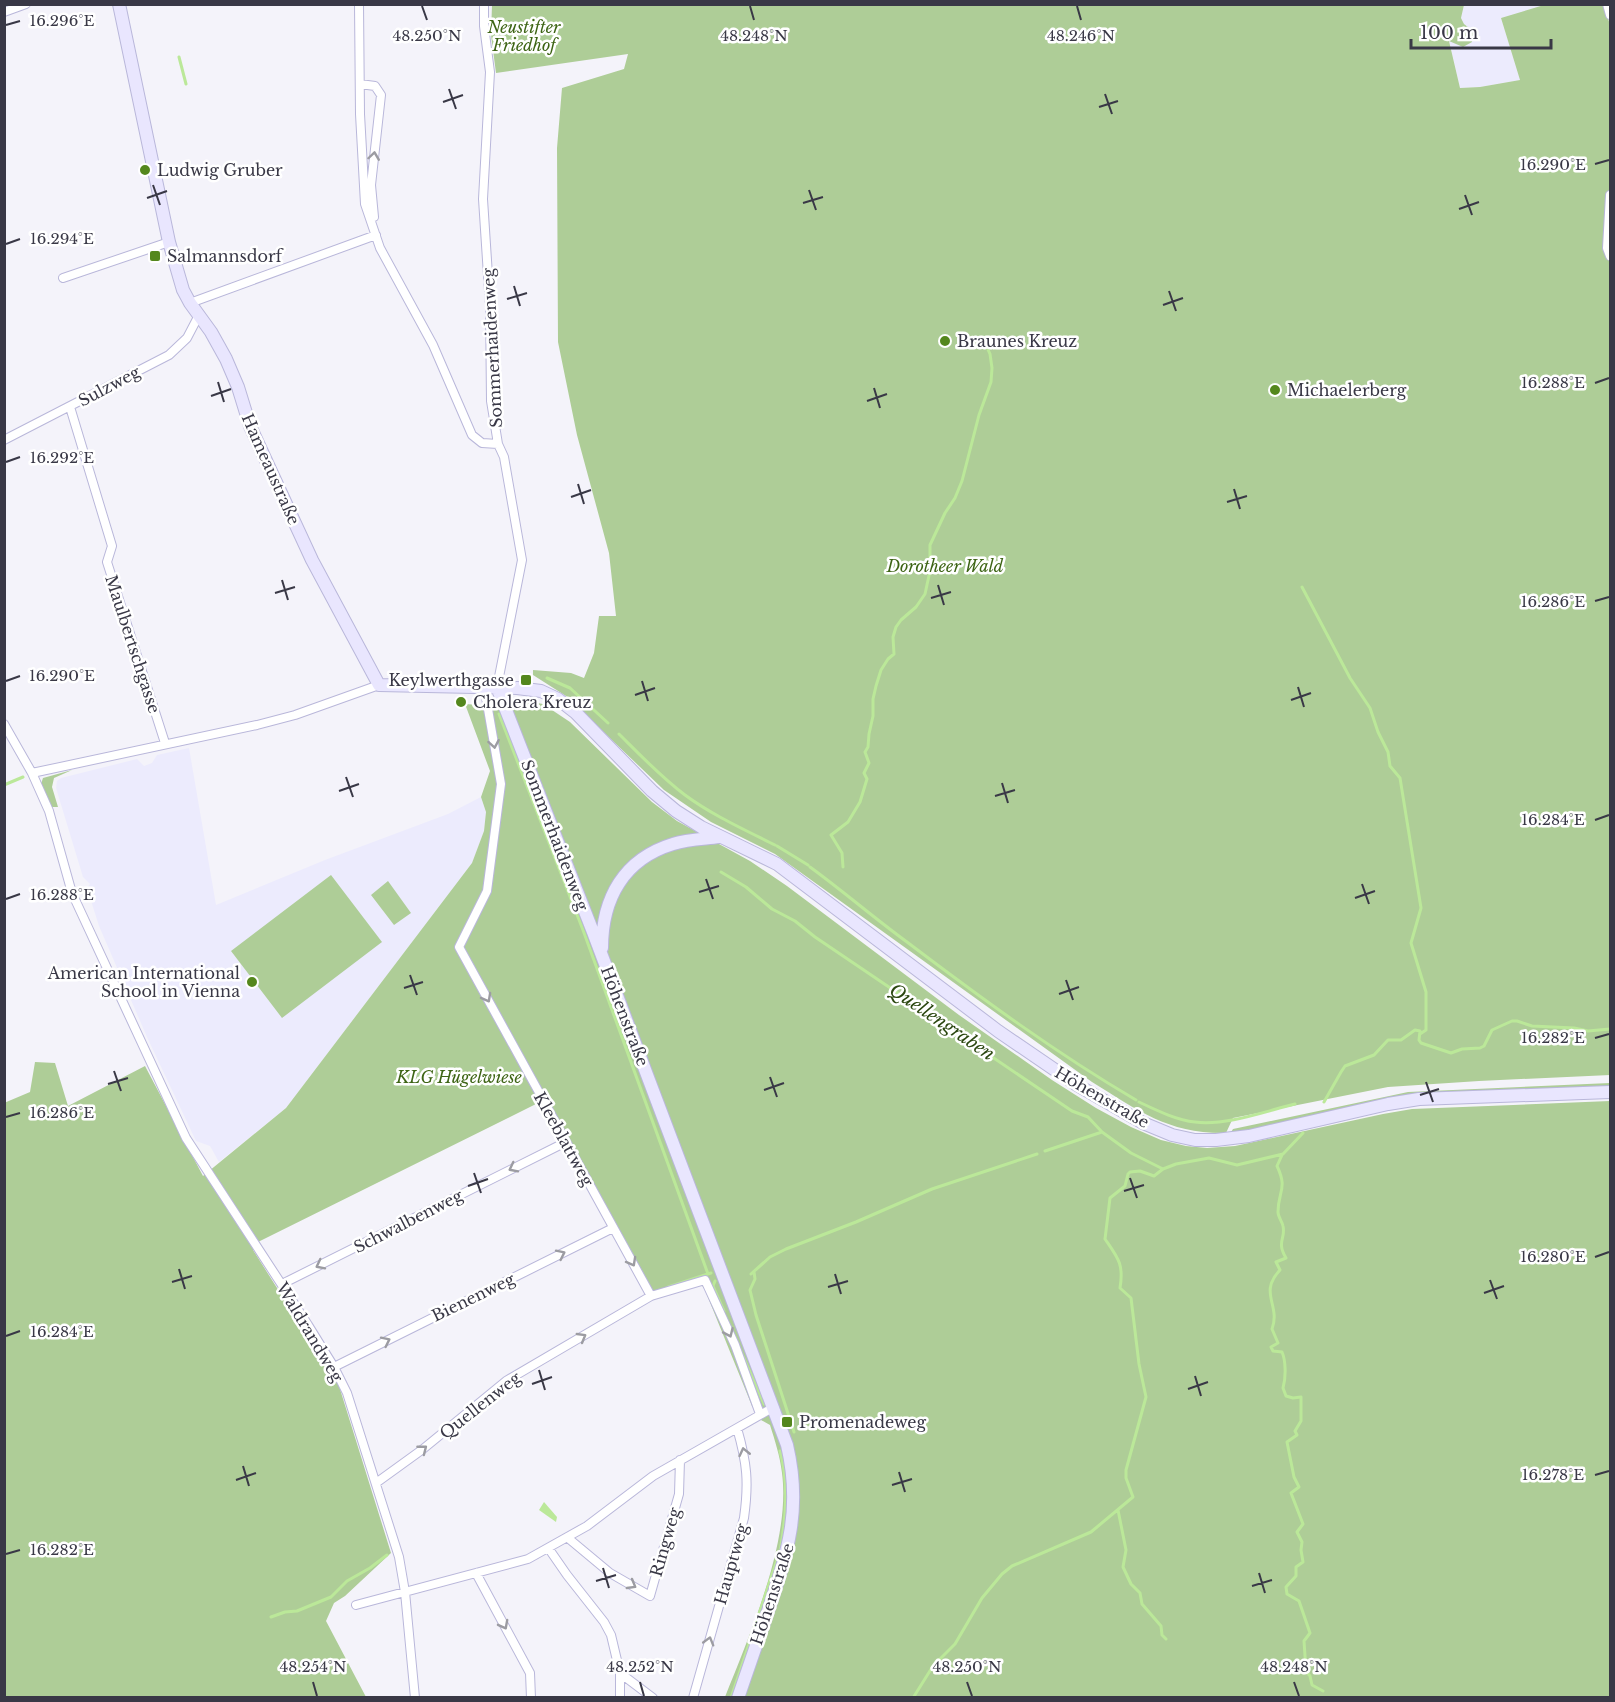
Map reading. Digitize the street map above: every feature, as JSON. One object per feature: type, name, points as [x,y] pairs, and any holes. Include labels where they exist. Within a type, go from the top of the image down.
[{"type":"main road","name":"Hameaustraße","points":[[119,4],[169,242],[183,290],[226,359],[238,387],[250,426],[312,560],[379,685]]},
{"type":"main road","points":[[379,685],[497,687],[534,690],[558,699],[576,713],[663,801],[720,837]]},
{"type":"main road","name":"Sommerhaidenweg","points":[[497,687],[602,955]]},
{"type":"main road","name":"Höhenstraße","points":[[738,1698],[784,1566],[793,1522],[794,1488],[790,1457],[774,1407],[602,955],[602,926],[607,905],[616,887],[628,871],[646,856],[660,848],[685,841],[720,837],[760,855],[794,876],[998,1031],[1077,1085],[1143,1123],[1172,1135],[1206,1140],[1240,1137],[1388,1104],[1419,1100],[1611,1092]]},
{"type":"street","points":[[4,12],[26,4]]},
{"type":"street","points":[[359,4],[361,149],[365,204],[392,273],[432,345],[472,435],[482,443],[498,444]]},
{"type":"street","name":"Sommerhaidenweg","points":[[484,4],[484,26],[490,72],[483,199],[490,306],[491,400],[498,444],[504,457],[522,560],[497,687]]},
{"type":"street","points":[[1607,4],[1610,14]]},
{"type":"street","points":[[360,84],[375,86],[381,96],[371,185],[376,235]]},
{"type":"street","points":[[1611,195],[1607,248],[1611,256]]},
{"type":"street","points":[[190,303],[376,235]]},
{"type":"street","points":[[63,278],[169,242]]},
{"type":"street","name":"Sulzweg","points":[[4,440],[170,355],[186,338],[199,315]]},
{"type":"street","name":"Maulbertschgasse","points":[[69,407],[112,546],[107,562],[165,743]]},
{"type":"street","points":[[32,773],[257,725],[295,715],[379,685]]},
{"type":"street","name":"Kleeblattweg","points":[[484,686],[501,784],[487,891],[459,947],[651,1296]]},
{"type":"street","name":"Waldrandweg","points":[[4,724],[32,773],[49,811],[72,893],[186,1138],[282,1284],[334,1367],[347,1393],[399,1557],[405,1592],[415,1698]]},
{"type":"street","name":"Schwalbenweg","points":[[282,1284],[566,1142]]},
{"type":"street","name":"Bienenweg","points":[[334,1367],[613,1228]]},
{"type":"street","points":[[651,1296],[705,1280],[735,1345],[760,1414]]},
{"type":"street","name":"Quellenweg","points":[[376,1483],[423,1449],[506,1381],[651,1296]]},
{"type":"street","points":[[356,1605],[528,1559],[568,1538],[653,1476],[774,1407]]},
{"type":"street","name":"Hauptweg","points":[[693,1698],[744,1518],[748,1493],[748,1472],[737,1428]]},
{"type":"street","name":"Ringweg","points":[[568,1538],[610,1573],[650,1596],[679,1494],[680,1461]]},
{"type":"street","points":[[549,1549],[612,1635],[620,1673],[620,1698]]},
{"type":"street","points":[[476,1573],[530,1673],[531,1698]]},
{"type":"street","points":[[620,1673],[653,1698]]},
{"type":"shaded area","points":[[1464,5],[1544,5],[1501,18],[1520,80],[1460,88],[1449,40],[1463,47],[1470,28],[1461,18]]},
{"type":"shaded area","name":"American International School in Vienna","points":[[189,748],[216,905],[325,860],[448,814],[481,797],[486,812],[484,831],[472,863],[286,1108],[219,1162],[210,1146],[196,1141],[147,1037],[99,926],[87,888],[90,884],[83,877],[56,788],[57,781],[61,778],[137,759],[144,766],[152,763],[157,755]]},
{"type":"shaded area","points":[[544,1502],[557,1517],[556,1522],[539,1510]]},
{"type":"green space","name":"Dorotheer Wald","points":[[492,5],[1464,5],[1461,18],[1464,24],[1473,31],[1472,42],[1463,47],[1449,41],[1460,88],[1520,80],[1501,18],[1544,5],[1604,5],[1610,25],[1610,1075],[1388,1087],[1233,1118],[1226,1133],[1188,1130],[1171,1125],[1140,1111],[1092,1082],[775,854],[711,822],[664,790],[566,696],[533,675],[533,670],[571,673],[584,678],[594,653],[599,616],[616,616],[609,553],[577,435],[558,342],[557,148],[562,88],[624,69],[628,54],[496,73],[491,35]]},
{"type":"green space","name":"KLG Hügelwiese","points":[[526,701],[543,704],[570,722],[652,802],[677,821],[750,861],[787,886],[959,1015],[1052,1080],[1096,1108],[1161,1140],[1207,1148],[1235,1146],[1412,1109],[1610,1101],[1610,1697],[725,1697],[746,1645],[775,1557],[783,1500],[782,1473],[772,1431],[770,1425],[761,1420],[752,1406],[701,1284],[649,1300],[540,1102],[258,1242],[253,1250],[339,1386],[391,1553],[345,1596],[334,1603],[326,1621],[366,1697],[5,1697],[4,1103],[30,1092],[35,1062],[55,1063],[68,1106],[145,1066],[203,1176],[286,1108],[472,863],[484,831],[486,812],[481,797],[490,771],[465,704],[495,706]]},
{"type":"green space","points":[[72,770],[54,778],[52,787],[58,807],[50,807],[41,784],[43,778]]},
{"type":"green space","points":[[331,875],[382,942],[282,1018],[231,951]]},
{"type":"green space","points":[[388,881],[411,913],[394,925],[371,895]]},
{"type":"green space","points":[[1610,1083],[1610,1087],[1434,1093],[1230,1134],[1233,1129],[1408,1092]]},
{"type":"waterway","points":[[179,57],[186,84]]},
{"type":"waterway","points":[[843,867],[842,853],[831,835],[848,822],[860,802],[867,779],[864,773],[869,763],[865,752],[868,747],[873,716],[873,699],[881,670],[894,654],[893,637],[896,627],[916,607],[925,594],[930,571],[930,545],[962,481],[979,415],[991,382],[990,354],[985,343]]},
{"type":"waterway","points":[[1302,587],[1350,678],[1370,708],[1388,752],[1390,766],[1400,778],[1421,908],[1411,943],[1426,992],[1426,1030],[1420,1034]]},
{"type":"waterway","points":[[547,678],[570,688],[608,723]]},
{"type":"waterway","points":[[499,714],[583,930],[708,1274]]},
{"type":"waterway","points":[[619,734],[685,795],[717,816],[775,845]]},
{"type":"waterway","points":[[4,785],[23,777]]},
{"type":"waterway","points":[[777,846],[808,865]]},
{"type":"waterway","points":[[810,867],[991,1004],[1048,1044],[1136,1100]]},
{"type":"waterway","name":"Quellengraben","points":[[721,872],[746,887],[772,909],[795,921],[815,937],[1072,1111],[1088,1117],[1102,1132],[1131,1153],[1163,1169]]},
{"type":"waterway","points":[[1324,1102],[1345,1066],[1374,1055],[1388,1040],[1401,1040],[1415,1030],[1420,1031],[1421,1043],[1451,1053],[1484,1046],[1492,1030],[1512,1021],[1532,1026],[1588,1031],[1610,1029]]},
{"type":"waterway","points":[[1139,1102],[1181,1119],[1207,1123],[1246,1117],[1295,1104]]},
{"type":"waterway","points":[[1045,1151],[1102,1132]]},
{"type":"waterway","points":[[913,1698],[933,1666],[955,1644],[982,1598],[1002,1574],[1012,1566],[1091,1532],[1133,1497],[1126,1478],[1126,1470],[1146,1397],[1139,1364],[1131,1298],[1120,1288],[1119,1262],[1105,1239],[1110,1198],[1125,1186],[1130,1172],[1140,1171],[1154,1176],[1163,1169],[1176,1164],[1209,1158],[1237,1165],[1283,1154],[1303,1133]]},
{"type":"waterway","points":[[751,1274],[770,1257],[786,1249],[932,1189],[1037,1154]]},
{"type":"waterway","points":[[1282,1155],[1277,1166],[1282,1180],[1278,1212],[1284,1230],[1281,1244],[1286,1258],[1276,1262],[1280,1270],[1271,1286],[1274,1313],[1272,1329],[1278,1343],[1271,1347],[1273,1351],[1282,1352],[1285,1370],[1283,1388],[1286,1396],[1301,1397],[1301,1421],[1295,1431],[1297,1435],[1287,1442],[1294,1477],[1299,1487],[1291,1493],[1303,1524],[1297,1532],[1302,1542],[1303,1562],[1296,1567],[1296,1576],[1286,1587],[1287,1594],[1299,1601],[1310,1633],[1304,1641],[1306,1671],[1312,1685],[1323,1691]]},
{"type":"waterway","points":[[754,1272],[755,1279],[750,1290],[756,1315],[794,1432]]},
{"type":"waterway","points":[[668,1287],[711,1273]]},
{"type":"waterway","points":[[715,1281],[713,1286],[724,1311]]},
{"type":"waterway","points":[[743,1356],[764,1404]]},
{"type":"waterway","points":[[731,1698],[780,1551],[786,1501],[785,1476],[780,1451]]},
{"type":"waterway","points":[[1118,1510],[1126,1550],[1123,1567],[1131,1584],[1140,1593],[1142,1604],[1161,1626],[1162,1635],[1166,1639]]},
{"type":"waterway","points":[[271,1617],[297,1611],[331,1597],[347,1581],[387,1555]]},
{"type":"place","name":"Ludwig Gruber","points":[[145,170]]},
{"type":"place","name":"Salmannsdorf","points":[[155,256]]},
{"type":"place","name":"Braunes Kreuz","points":[[945,341]]},
{"type":"place","name":"Michaelerberg","points":[[1275,390]]},
{"type":"place","name":"Keylwerthgasse","points":[[526,680]]},
{"type":"place","name":"Cholera Kreuz","points":[[461,702]]},
{"type":"place","name":"American International School in Vienna","points":[[252,982]]},
{"type":"place","name":"Promenadeweg","points":[[787,1422]]},
{"type":"park label","name":"Neustifter Friedhof","points":[[524,36]]}]
